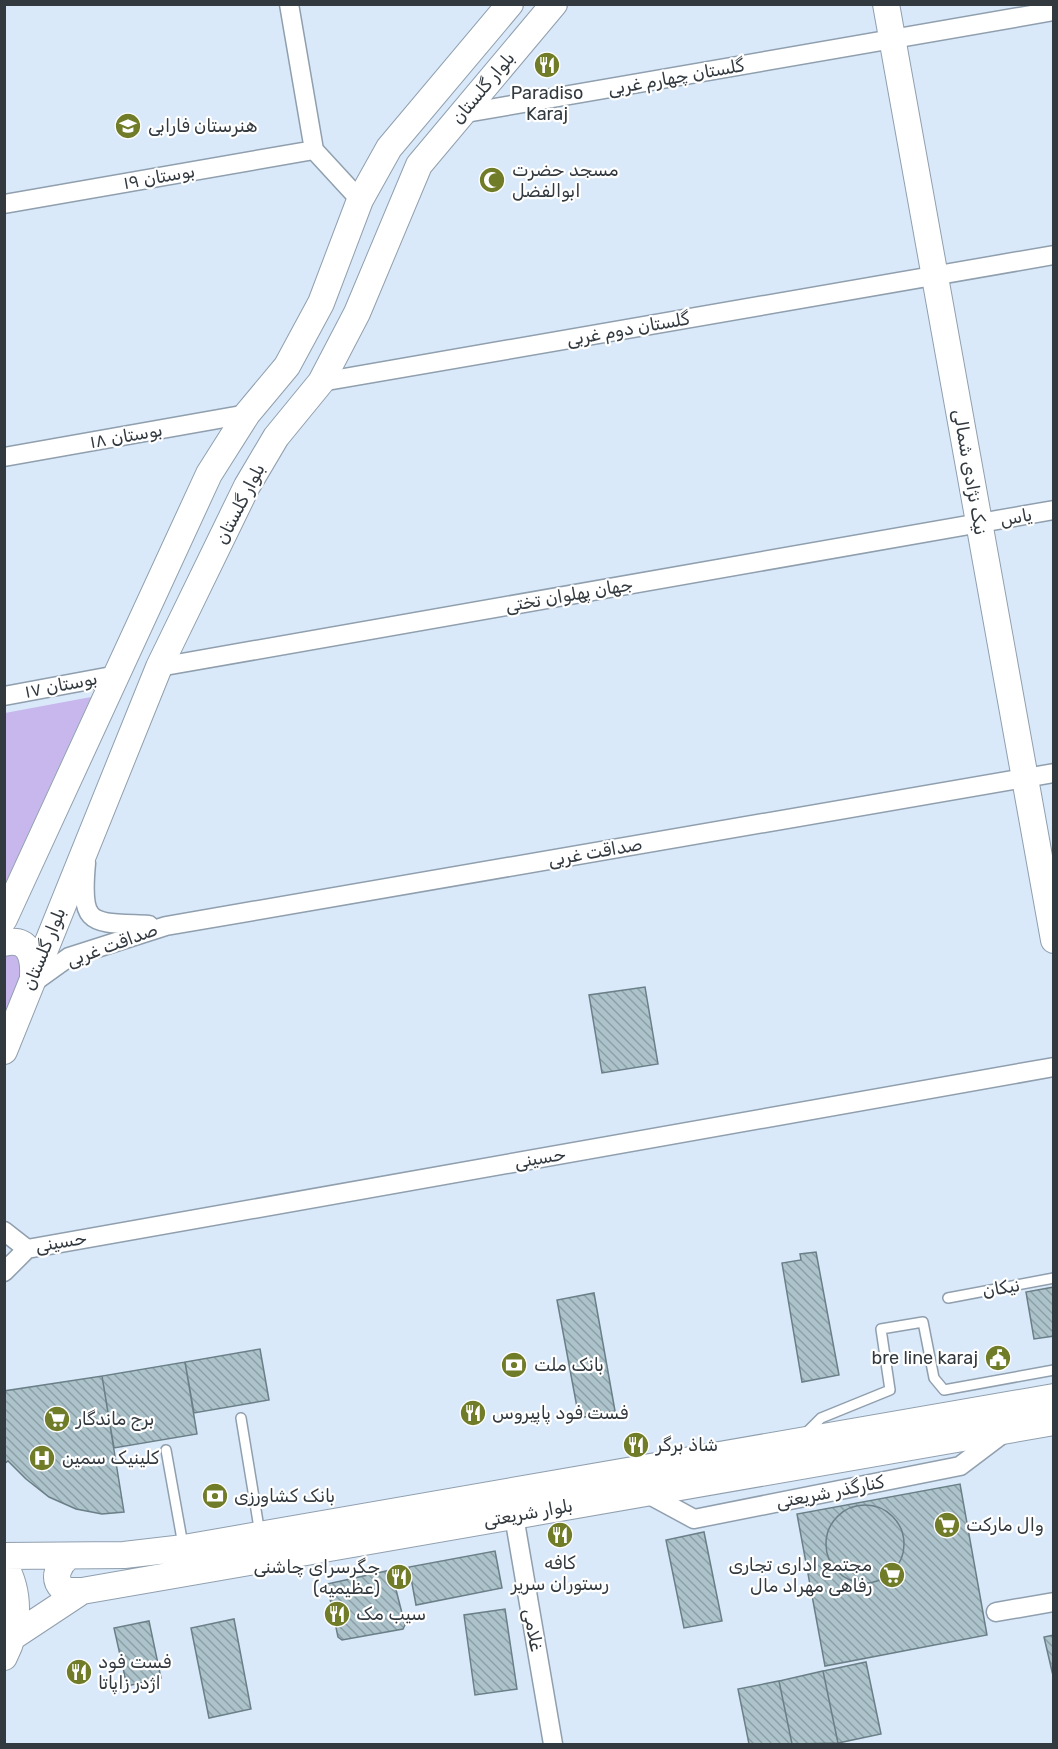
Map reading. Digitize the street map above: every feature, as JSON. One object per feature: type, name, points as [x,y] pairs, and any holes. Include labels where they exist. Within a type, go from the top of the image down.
[{"type":"main road","name":"بلوار گلستان","points":[[4,920],[209,474],[247,414],[287,366],[321,303],[360,200],[389,148],[510,4]]},
{"type":"main road","name":"بلوار گلستان","points":[[4,1051],[159,667],[247,486],[276,437],[321,382],[357,313],[419,165],[554,4]]},
{"type":"main road","name":"نیک نژادی شمالی","points":[[886,4],[1053,940]]},
{"type":"main road","points":[[4,944],[23,943],[29,949],[33,956],[31,980]]},
{"type":"main road","name":"بلوار شریعتی","points":[[4,1556],[68,1557],[184,1548],[1053,1397]]},
{"type":"main road","name":"بلوار شریعتی","points":[[9,1646],[82,1591],[1053,1422]]},
{"type":"main road","points":[[68,1557],[60,1564],[58,1570],[61,1587],[64,1590],[82,1591]]},
{"type":"main road","points":[[4,1564],[15,1599],[9,1646]]},
{"type":"street","points":[[289,4],[314,150],[360,200]]},
{"type":"street","name":"گلستان چهارم غربی","points":[[460,114],[1053,11]]},
{"type":"street","name":"بوستان ۱۹","points":[[4,204],[314,150]]},
{"type":"street","name":"گلستان دوم غربی","points":[[321,382],[1053,255]]},
{"type":"street","name":"بوستان ۱۸","points":[[4,457],[247,414]]},
{"type":"street","name":"یاس","points":[[979,523],[1053,510]]},
{"type":"street","name":"جهان پهلوان تختی","points":[[159,667],[979,523]]},
{"type":"street","name":"بوستان ۱۷","points":[[4,696],[117,675]]},
{"type":"street","name":"صداقت غربی","points":[[31,980],[69,957],[166,926],[1053,773]]},
{"type":"street","name":"صداقت غربی","points":[[89,838],[82,898],[90,917],[99,922],[166,926]]},
{"type":"street","name":"حسینی","points":[[27,1249],[1053,1067]]},
{"type":"street","points":[[4,1231],[27,1249],[4,1272]]},
{"type":"street","name":"کنارگذر شریعتی","points":[[646,1493],[694,1519],[960,1466],[1009,1429]]},
{"type":"street","name":"غلامی","points":[[514,1516],[553,1744]]},
{"type":"street","points":[[996,1612],[1053,1602]]},
{"type":"lane","name":"نیکان","points":[[948,1298],[1053,1278]]},
{"type":"lane","points":[[797,1442],[820,1418],[890,1390],[881,1329],[923,1322],[934,1378],[944,1390],[1053,1370]]},
{"type":"lane","points":[[241,1418],[260,1534]]},
{"type":"lane","points":[[166,1450],[184,1548]]},
{"type":"shaded area","points":[[91,697],[5,884],[5,713]]},
{"type":"shaded area","points":[[16,955],[27,969],[5,1027],[5,956]]},
{"type":"building","points":[[645,987],[658,1064],[602,1073],[589,995]]},
{"type":"building","points":[[816,1252],[839,1375],[802,1382],[782,1263],[801,1260],[800,1254]]},
{"type":"building","points":[[1054,1287],[1054,1336],[1034,1339],[1026,1292]]},
{"type":"building","points":[[1054,1287],[1054,1336],[1034,1339],[1026,1292]]},
{"type":"building","points":[[594,1293],[615,1411],[579,1418],[557,1300]]},
{"type":"building","points":[[260,1349],[269,1400],[194,1413],[185,1362]]},
{"type":"building","points":[[185,1362],[197,1434],[114,1448],[102,1376]]},
{"type":"building","name":"برج ماندگار","points":[[102,1376],[124,1512],[102,1514],[76,1509],[49,1497],[8,1461],[4,1464],[4,1391]]},
{"type":"building","name":"برج ماندگار","points":[[102,1376],[124,1512],[102,1514],[76,1509],[49,1497],[8,1461],[4,1464],[4,1391]]},
{"type":"building","name":"مجتمع اداری تجاری رفاهی مهراد مال","points":[[960,1484],[987,1635],[825,1666],[797,1514]]},
{"type":"building","points":[[865,1505],[880,1508],[897,1522],[904,1544],[901,1559],[887,1576],[865,1583],[850,1580],[833,1566],[826,1544],[829,1529],[843,1512]]},
{"type":"building","points":[[704,1532],[722,1621],[684,1628],[666,1540]]},
{"type":"building","points":[[495,1551],[502,1588],[416,1605],[409,1567]]},
{"type":"building","points":[[391,1570],[405,1625],[403,1629],[342,1640],[338,1637],[327,1584]]},
{"type":"building","points":[[505,1609],[517,1689],[475,1695],[464,1615]]},
{"type":"building","points":[[234,1619],[251,1709],[209,1718],[191,1628]]},
{"type":"building","points":[[149,1621],[161,1678],[127,1686],[114,1628]]},
{"type":"building","points":[[1054,1635],[1054,1680],[1044,1637]]},
{"type":"building","points":[[866,1662],[881,1734],[838,1743],[823,1671]]},
{"type":"building","points":[[823,1671],[838,1743],[792,1744],[779,1681]]},
{"type":"building","points":[[779,1681],[792,1744],[749,1744],[738,1689]]},
{"type":"place","name":"Paradiso Karaj","points":[[547,65]]},
{"type":"place","name":"هنرستان فارابی","points":[[128,126]]},
{"type":"place","name":"مسجد حضرت ابوالفضل","points":[[492,180]]},
{"type":"place","name":"bre line karaj","points":[[998,1358]]},
{"type":"place","name":"بانک ملت","points":[[514,1365]]},
{"type":"place","name":"فست فود پاپیروس","points":[[473,1413]]},
{"type":"place","name":"برج ماندگار","points":[[57,1419]]},
{"type":"place","name":"شاذ برگر","points":[[636,1445]]},
{"type":"place","name":"کلینیک سمین","points":[[42,1458]]},
{"type":"place","name":"بانک کشاورزی","points":[[215,1496]]},
{"type":"place","name":"وال مارکت","points":[[947,1525]]},
{"type":"place","name":"کافه رستوران سریر","points":[[560,1535]]},
{"type":"place","name":"مجتمع اداری تجاری رفاهی مهراد مال","points":[[892,1575]]},
{"type":"place","name":"جگرسرای چاشنی (عظیمیه)","points":[[399,1577]]},
{"type":"place","name":"سیب مک","points":[[337,1614]]},
{"type":"place","name":"فست فود اژدر زاپاتا","points":[[79,1672]]}]
